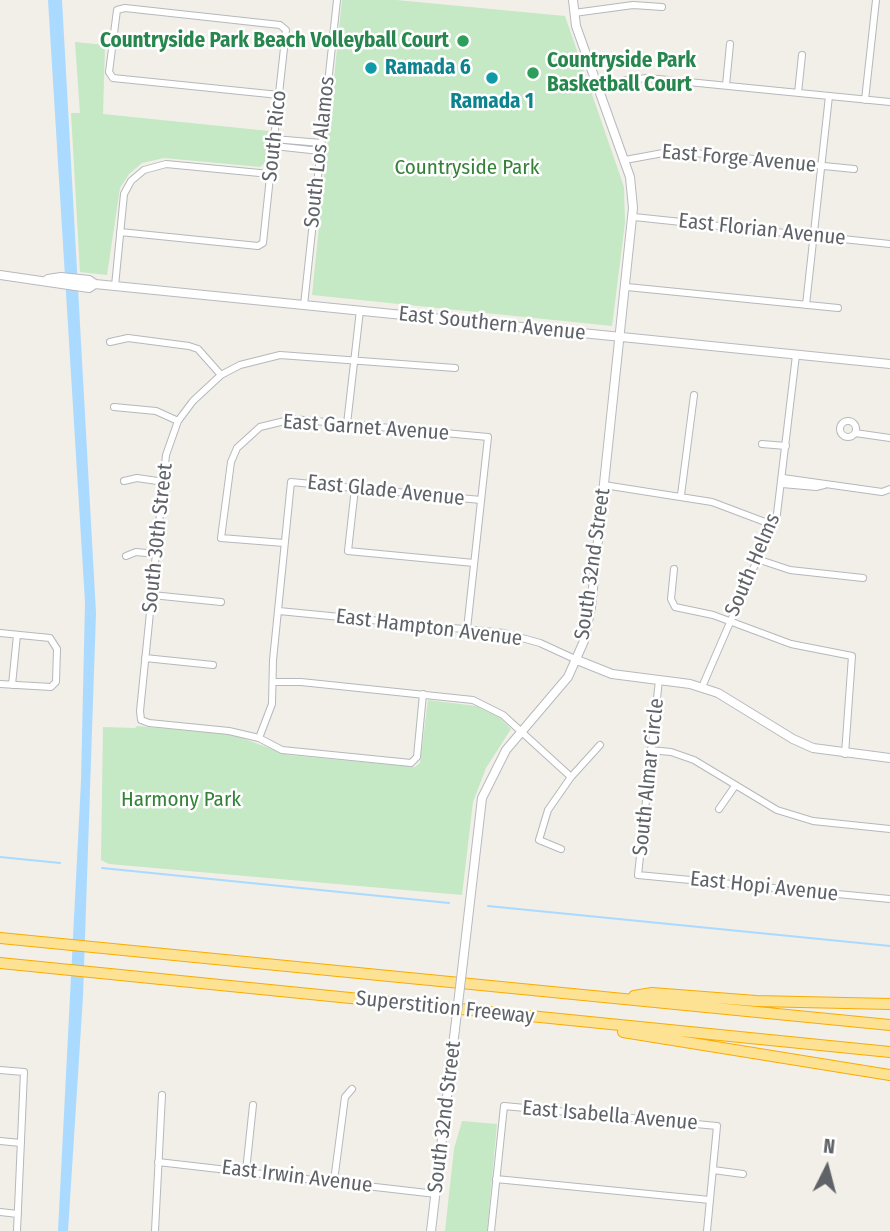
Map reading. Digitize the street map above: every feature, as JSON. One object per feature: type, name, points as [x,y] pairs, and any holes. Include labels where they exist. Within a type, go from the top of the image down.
[{"type":"highway","name":"Superstition Freeway","points":[[0,938],[890,1025]]},
{"type":"highway","name":"Superstition Freeway","points":[[0,963],[890,1052]]},
{"type":"highway","points":[[621,998],[652,992],[756,1001],[890,1004]]},
{"type":"highway","points":[[526,1016],[890,1075]]},
{"type":"street","name":"South Los Alamos","points":[[304,305],[337,0]]},
{"type":"street","name":"South 32nd Street","points":[[431,1231],[482,798],[497,765],[521,731],[559,689],[577,660],[591,607],[634,217],[630,177],[598,89],[574,13],[573,0]]},
{"type":"street","points":[[865,100],[876,0]]},
{"type":"street","points":[[574,13],[633,5],[662,7]]},
{"type":"street","name":"South Rico","points":[[120,232],[258,246],[263,243],[279,95],[285,28],[254,22],[125,8],[117,10],[110,76],[279,95]]},
{"type":"street","points":[[726,85],[730,44]]},
{"type":"street","points":[[798,93],[802,55]]},
{"type":"street","points":[[598,89],[636,78],[890,102]]},
{"type":"street","points":[[806,305],[829,96]]},
{"type":"street","points":[[274,143],[320,147]]},
{"type":"street","name":"East Forge Avenue","points":[[625,160],[674,151],[853,169]]},
{"type":"street","points":[[114,286],[124,194],[141,172],[166,164],[270,174]]},
{"type":"street","name":"East Florian Avenue","points":[[634,217],[890,244]]},
{"type":"street","name":"East Southern Avenue","points":[[0,275],[48,279],[53,276],[64,281],[890,364]]},
{"type":"street","points":[[627,287],[838,308]]},
{"type":"street","points":[[347,425],[360,310]]},
{"type":"street","points":[[110,342],[128,338],[200,346],[221,375]]},
{"type":"street","name":"South 30th Street","points":[[258,738],[229,731],[141,720],[166,455],[178,421],[193,401],[221,375],[252,360],[279,355],[455,368]]},
{"type":"street","name":"South Helms","points":[[702,687],[773,525],[782,481],[796,355]]},
{"type":"street","points":[[681,495],[694,395]]},
{"type":"street","points":[[114,407],[156,411],[178,421]]},
{"type":"street","name":"East Garnet Avenue","points":[[284,543],[220,538],[231,461],[248,436],[277,420],[293,419],[488,437],[481,500]]},
{"type":"street","points":[[855,433],[890,438]]},
{"type":"street","points":[[762,444],[786,446]]},
{"type":"street","points":[[124,481],[137,478],[164,482]]},
{"type":"street","points":[[782,481],[816,488],[824,485],[889,489]]},
{"type":"street","name":"East Glade Avenue","points":[[284,543],[291,482],[481,500]]},
{"type":"street","points":[[604,485],[681,495],[722,505],[773,525]]},
{"type":"street","points":[[355,488],[348,551],[474,563]]},
{"type":"street","points":[[467,629],[481,500]]},
{"type":"street","points":[[284,543],[272,704],[258,738],[282,750],[415,761],[423,694]]},
{"type":"street","points":[[125,555],[136,552],[156,554]]},
{"type":"street","points":[[757,559],[790,570],[863,578]]},
{"type":"street","points":[[674,569],[671,599],[673,606],[729,621],[781,641],[852,656],[845,754]]},
{"type":"street","points":[[152,595],[220,603]]},
{"type":"street","name":"East Hampton Avenue","points":[[279,611],[467,629],[522,637],[612,674],[702,687],[742,705],[802,744],[845,754],[890,758]]},
{"type":"street","points":[[0,633],[55,642],[56,682],[45,688],[0,684]]},
{"type":"street","points":[[12,685],[17,635]]},
{"type":"street","points":[[145,658],[213,665]]},
{"type":"street","name":"South Almar Circle","points":[[638,875],[659,680]]},
{"type":"street","points":[[274,682],[301,682],[473,700],[503,715],[571,776]]},
{"type":"street","points":[[561,849],[538,840],[548,810],[571,776],[600,745]]},
{"type":"street","points":[[650,750],[671,752],[694,760],[778,810],[813,821],[890,829]]},
{"type":"street","points":[[719,809],[734,786]]},
{"type":"street","name":"East Hopi Avenue","points":[[638,875],[890,899]]},
{"type":"street","points":[[0,1070],[24,1072],[17,1231]]},
{"type":"street","points":[[334,1181],[345,1097],[352,1089]]},
{"type":"street","points":[[155,1231],[162,1095]]},
{"type":"street","points":[[246,1171],[253,1105]]},
{"type":"street","name":"East Isabella Avenue","points":[[496,1179],[504,1106],[717,1126],[713,1170]]},
{"type":"street","points":[[0,1141],[21,1143]]},
{"type":"street","name":"East Irwin Avenue","points":[[158,1162],[436,1194]]},
{"type":"street","points":[[707,1231],[713,1170],[743,1174]]},
{"type":"street","points":[[491,1231],[496,1179],[710,1200]]},
{"type":"street","points":[[0,1212],[18,1214]]},
{"type":"green space","name":"Countryside Park","points":[[342,0],[396,0],[565,16],[624,187],[625,223],[612,326],[312,295]]},
{"type":"green space","points":[[75,42],[105,45],[103,114],[269,131],[265,163],[260,167],[164,158],[142,163],[129,174],[120,188],[107,275],[80,272],[71,113],[80,113]]},
{"type":"green space","name":"Harmony Park","points":[[428,700],[476,706],[500,718],[511,729],[486,768],[473,802],[462,895],[109,864],[101,860],[103,727],[137,726],[234,735],[288,755],[415,767],[420,763]]},
{"type":"green space","points":[[462,1121],[497,1124],[487,1231],[445,1231],[454,1149]]},
{"type":"water","points":[[48,0],[62,0],[96,613],[83,996],[68,1231],[58,1231],[81,781],[85,602]]},
{"type":"waterway","points":[[0,857],[60,863]]},
{"type":"waterway","points":[[102,868],[449,903]]},
{"type":"waterway","points":[[488,906],[890,946]]},
{"type":"place","name":"Countryside Park Beach Volleyball Court","points":[[463,41]]},
{"type":"place","name":"Ramada 6","points":[[371,68]]},
{"type":"place","name":"Countryside Park Basketball Court","points":[[533,73]]},
{"type":"place","name":"Ramada 1","points":[[492,78]]}]
